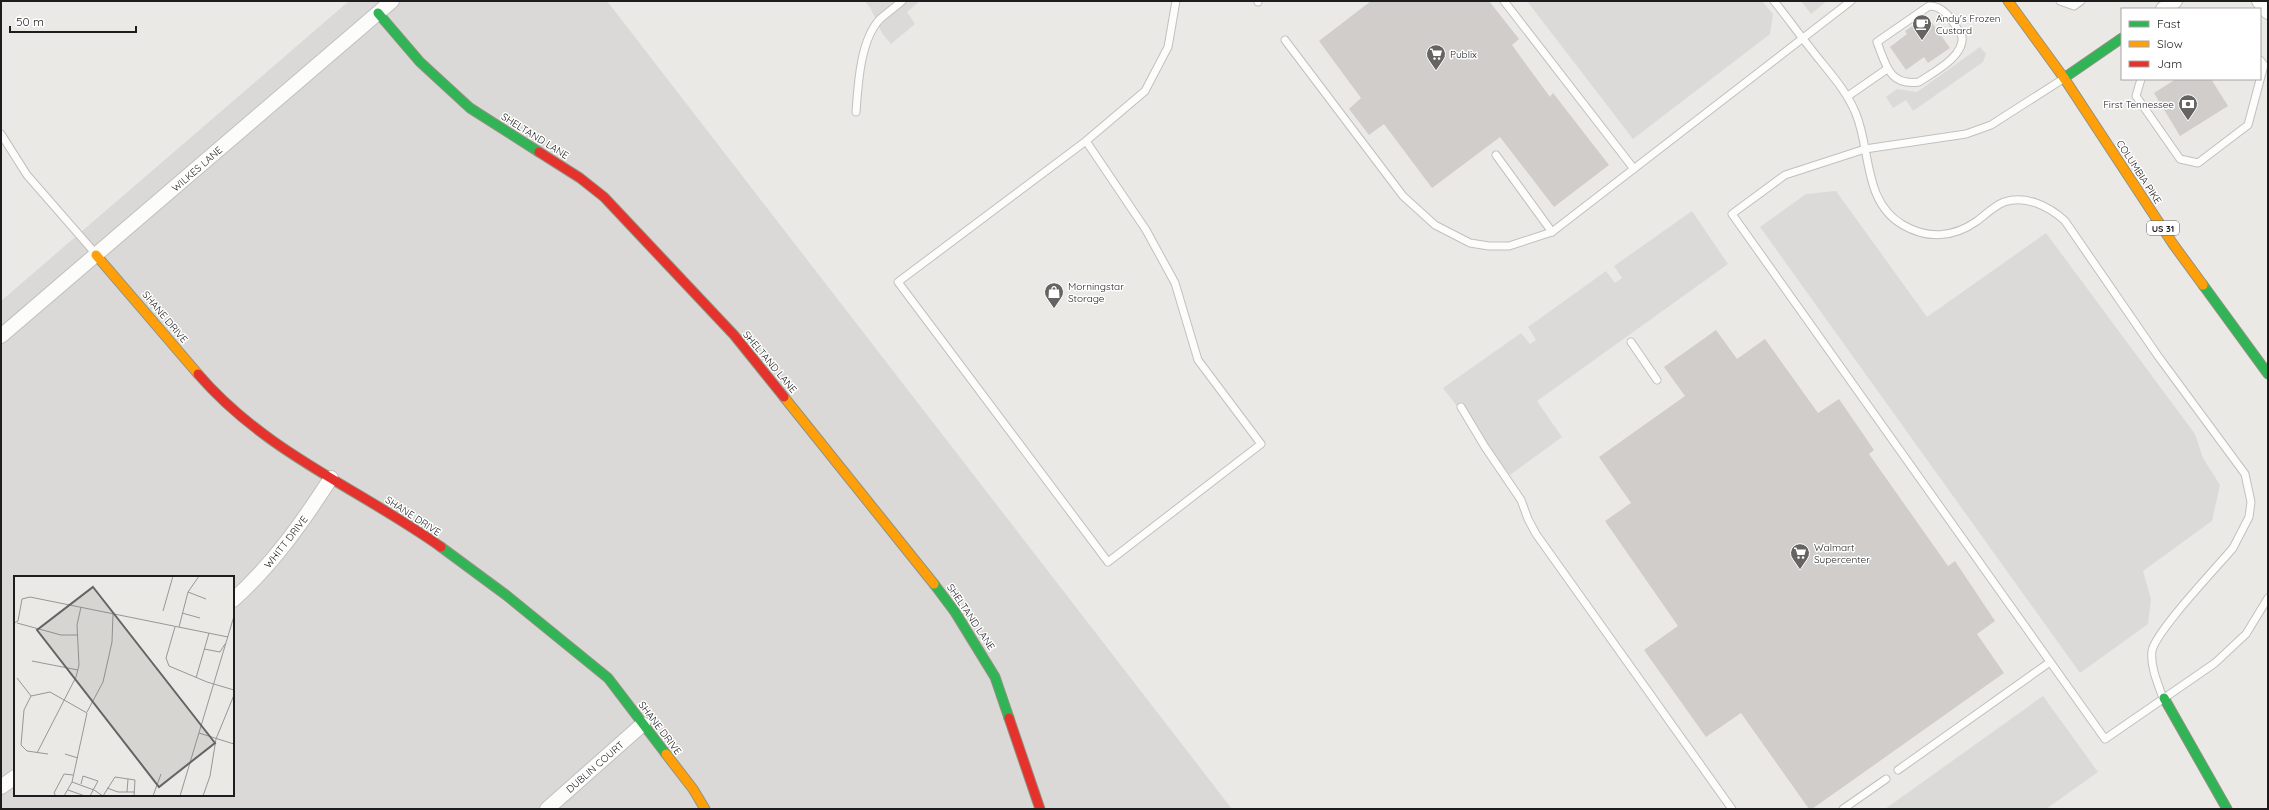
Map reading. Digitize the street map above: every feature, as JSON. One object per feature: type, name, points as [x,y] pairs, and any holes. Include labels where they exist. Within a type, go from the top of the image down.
[{"type":"street","name":"WILKES LANE","points":[[1,336],[392,1]]},
{"type":"street","name":"COLUMBIA PIKE","points":[[2008,1],[2064,78],[2173,244],[2268,374]]},
{"type":"street","points":[[2259,1],[2268,12]]},
{"type":"street","name":"SHELTAND LANE","points":[[378,13],[420,62],[470,108],[580,178],[604,197],[734,335],[930,578],[978,646],[995,677],[1040,809]]},
{"type":"street","points":[[2064,78],[2121,39]]},
{"type":"street","name":"SHANE DRIVE","points":[[96,255],[207,384],[235,413],[265,437],[411,526],[506,595],[608,678],[693,789],[705,809]]},
{"type":"street","name":"WHITT DRIVE","points":[[234,599],[279,554],[305,520],[331,478]]},
{"type":"street","points":[[2164,698],[2227,809]]},
{"type":"street","name":"DUBLIN COURT","points":[[547,809],[643,724]]},
{"type":"street","points":[[1,787],[14,777]]},
{"type":"lane","points":[[856,112],[858,78],[867,42],[879,20],[902,1]]},
{"type":"lane","points":[[1086,141],[1146,230],[1175,283],[1198,360],[1261,444],[1108,562],[898,282],[1086,141],[1145,91],[1168,47],[1176,1]]},
{"type":"lane","points":[[1504,1],[1634,169]]},
{"type":"lane","points":[[1774,1],[1848,96],[1857,116],[1874,190],[1881,204],[1901,224],[1913,230],[1935,235],[1949,235],[1976,222],[2004,202],[2022,200],[2032,201],[2055,212],[2065,221],[2158,356],[2245,474],[2251,502],[2249,517],[2242,534],[2233,548],[2162,632],[2152,650],[2154,674],[2164,698]]},
{"type":"lane","points":[[1285,40],[1403,196],[1435,225],[1470,243],[1488,246],[1509,246],[1552,232],[1851,1]]},
{"type":"lane","points":[[2060,1],[2074,6],[2081,1]]},
{"type":"lane","points":[[1929,6],[1940,8],[1962,36],[1962,44],[1959,51],[1920,82],[1912,83],[1894,78],[1887,69],[1877,42],[1929,6]]},
{"type":"lane","points":[[2261,61],[2264,65],[2261,76]]},
{"type":"lane","points":[[1848,96],[1887,69]]},
{"type":"lane","points":[[2064,78],[1991,125],[1966,134],[1865,149],[1785,175],[1732,214],[2105,739],[2215,663],[2240,639],[2268,598]]},
{"type":"lane","points":[[2141,80],[2136,96],[2180,159],[2198,163],[2248,125],[2260,80]]},
{"type":"lane","points":[[1,134],[10,151],[27,175],[96,255]]},
{"type":"lane","points":[[1496,155],[1552,232]]},
{"type":"lane","points":[[1631,342],[1657,380]]},
{"type":"lane","points":[[1461,407],[1485,447],[1522,500],[1528,519],[1536,534],[1732,809]]},
{"type":"lane","points":[[1898,770],[2050,662]]},
{"type":"lane","points":[[1843,809],[1886,779]]},
{"type":"shaded area","points":[[349,1],[607,1],[1232,809],[1,809],[1,301]]},
{"type":"shaded area","points":[[865,1],[920,1],[907,12],[915,24],[891,44],[882,33],[871,9]]},
{"type":"shaded area","points":[[1527,1],[1762,1],[1773,14],[1770,34],[1633,139]]},
{"type":"shaded area","points":[[1801,1],[1827,1],[1811,14]]},
{"type":"shaded area","points":[[1980,47],[1986,54],[1983,62],[1913,111],[1906,100],[1893,108],[1886,97],[1897,89],[1917,92]]},
{"type":"shaded area","points":[[1836,191],[1927,317],[2046,233],[2195,434],[2203,458],[2220,485],[2212,521],[2143,571],[2151,599],[2148,624],[2080,673],[1760,227],[1806,194]]},
{"type":"shaded area","points":[[1692,211],[1728,264],[1537,401],[1562,437],[1510,475],[1443,388],[1521,333],[1530,344],[1536,340],[1528,327],[1606,271],[1615,283],[1622,278],[1614,266]]},
{"type":"shaded area","points":[[2043,696],[2098,772],[2046,809],[1885,809]]},
{"type":"building","name":"Publix","points":[[1371,1],[1489,1],[1519,39],[1512,45],[1550,97],[1553,93],[1609,165],[1554,207],[1500,137],[1432,188],[1384,124],[1369,135],[1349,109],[1361,98],[1319,41]]},
{"type":"building","name":"Andy's Frozen Custard","points":[[1927,16],[1950,48],[1928,63],[1924,57],[1906,70],[1890,47],[1907,34],[1905,31]]},
{"type":"building","name":"First Tennessee","points":[[2174,80],[2212,80],[2228,106],[2180,136],[2154,93]]},
{"type":"building","name":"Walmart Supercenter","points":[[1716,330],[1737,359],[1765,339],[1818,413],[1839,399],[1874,450],[1869,454],[1948,566],[1955,561],[1995,621],[1977,634],[2004,673],[1812,809],[1809,809],[1741,713],[1706,737],[1644,650],[1678,626],[1605,521],[1631,503],[1599,457],[1685,396],[1664,367]]},
{"type":"traffic: fast","points":[[378,13],[420,62],[470,108],[539,152]]},
{"type":"traffic: fast","points":[[2064,78],[2121,39]]},
{"type":"traffic: fast","points":[[2203,285],[2268,374]]},
{"type":"traffic: fast","points":[[441,547],[506,595],[608,678],[666,754]]},
{"type":"traffic: fast","points":[[934,584],[955,612],[995,677],[1009,718]]},
{"type":"traffic: fast","points":[[2164,698],[2227,809]]},
{"type":"traffic: slow","points":[[2008,1],[2064,78],[2173,244],[2203,285]]},
{"type":"traffic: slow","points":[[96,255],[198,374]]},
{"type":"traffic: slow","points":[[784,397],[934,584]]},
{"type":"traffic: slow","points":[[666,754],[693,789],[705,809]]},
{"type":"traffic: jam","points":[[539,152],[580,178],[604,197],[734,335],[784,397]]},
{"type":"traffic: jam","points":[[198,374],[225,402],[253,426],[283,448],[410,526],[441,547]]},
{"type":"traffic: jam","points":[[1009,718],[1040,809]]},
{"type":"place","name":"Andy's Frozen Custard","points":[[1922,41]]},
{"type":"place","name":"Publix","points":[[1436,71]]},
{"type":"place","name":"First Tennessee","points":[[2188,121]]},
{"type":"place","name":"Morningstar Storage","points":[[1054,309]]},
{"type":"place","name":"Walmart Supercenter","points":[[1800,570]]}]
